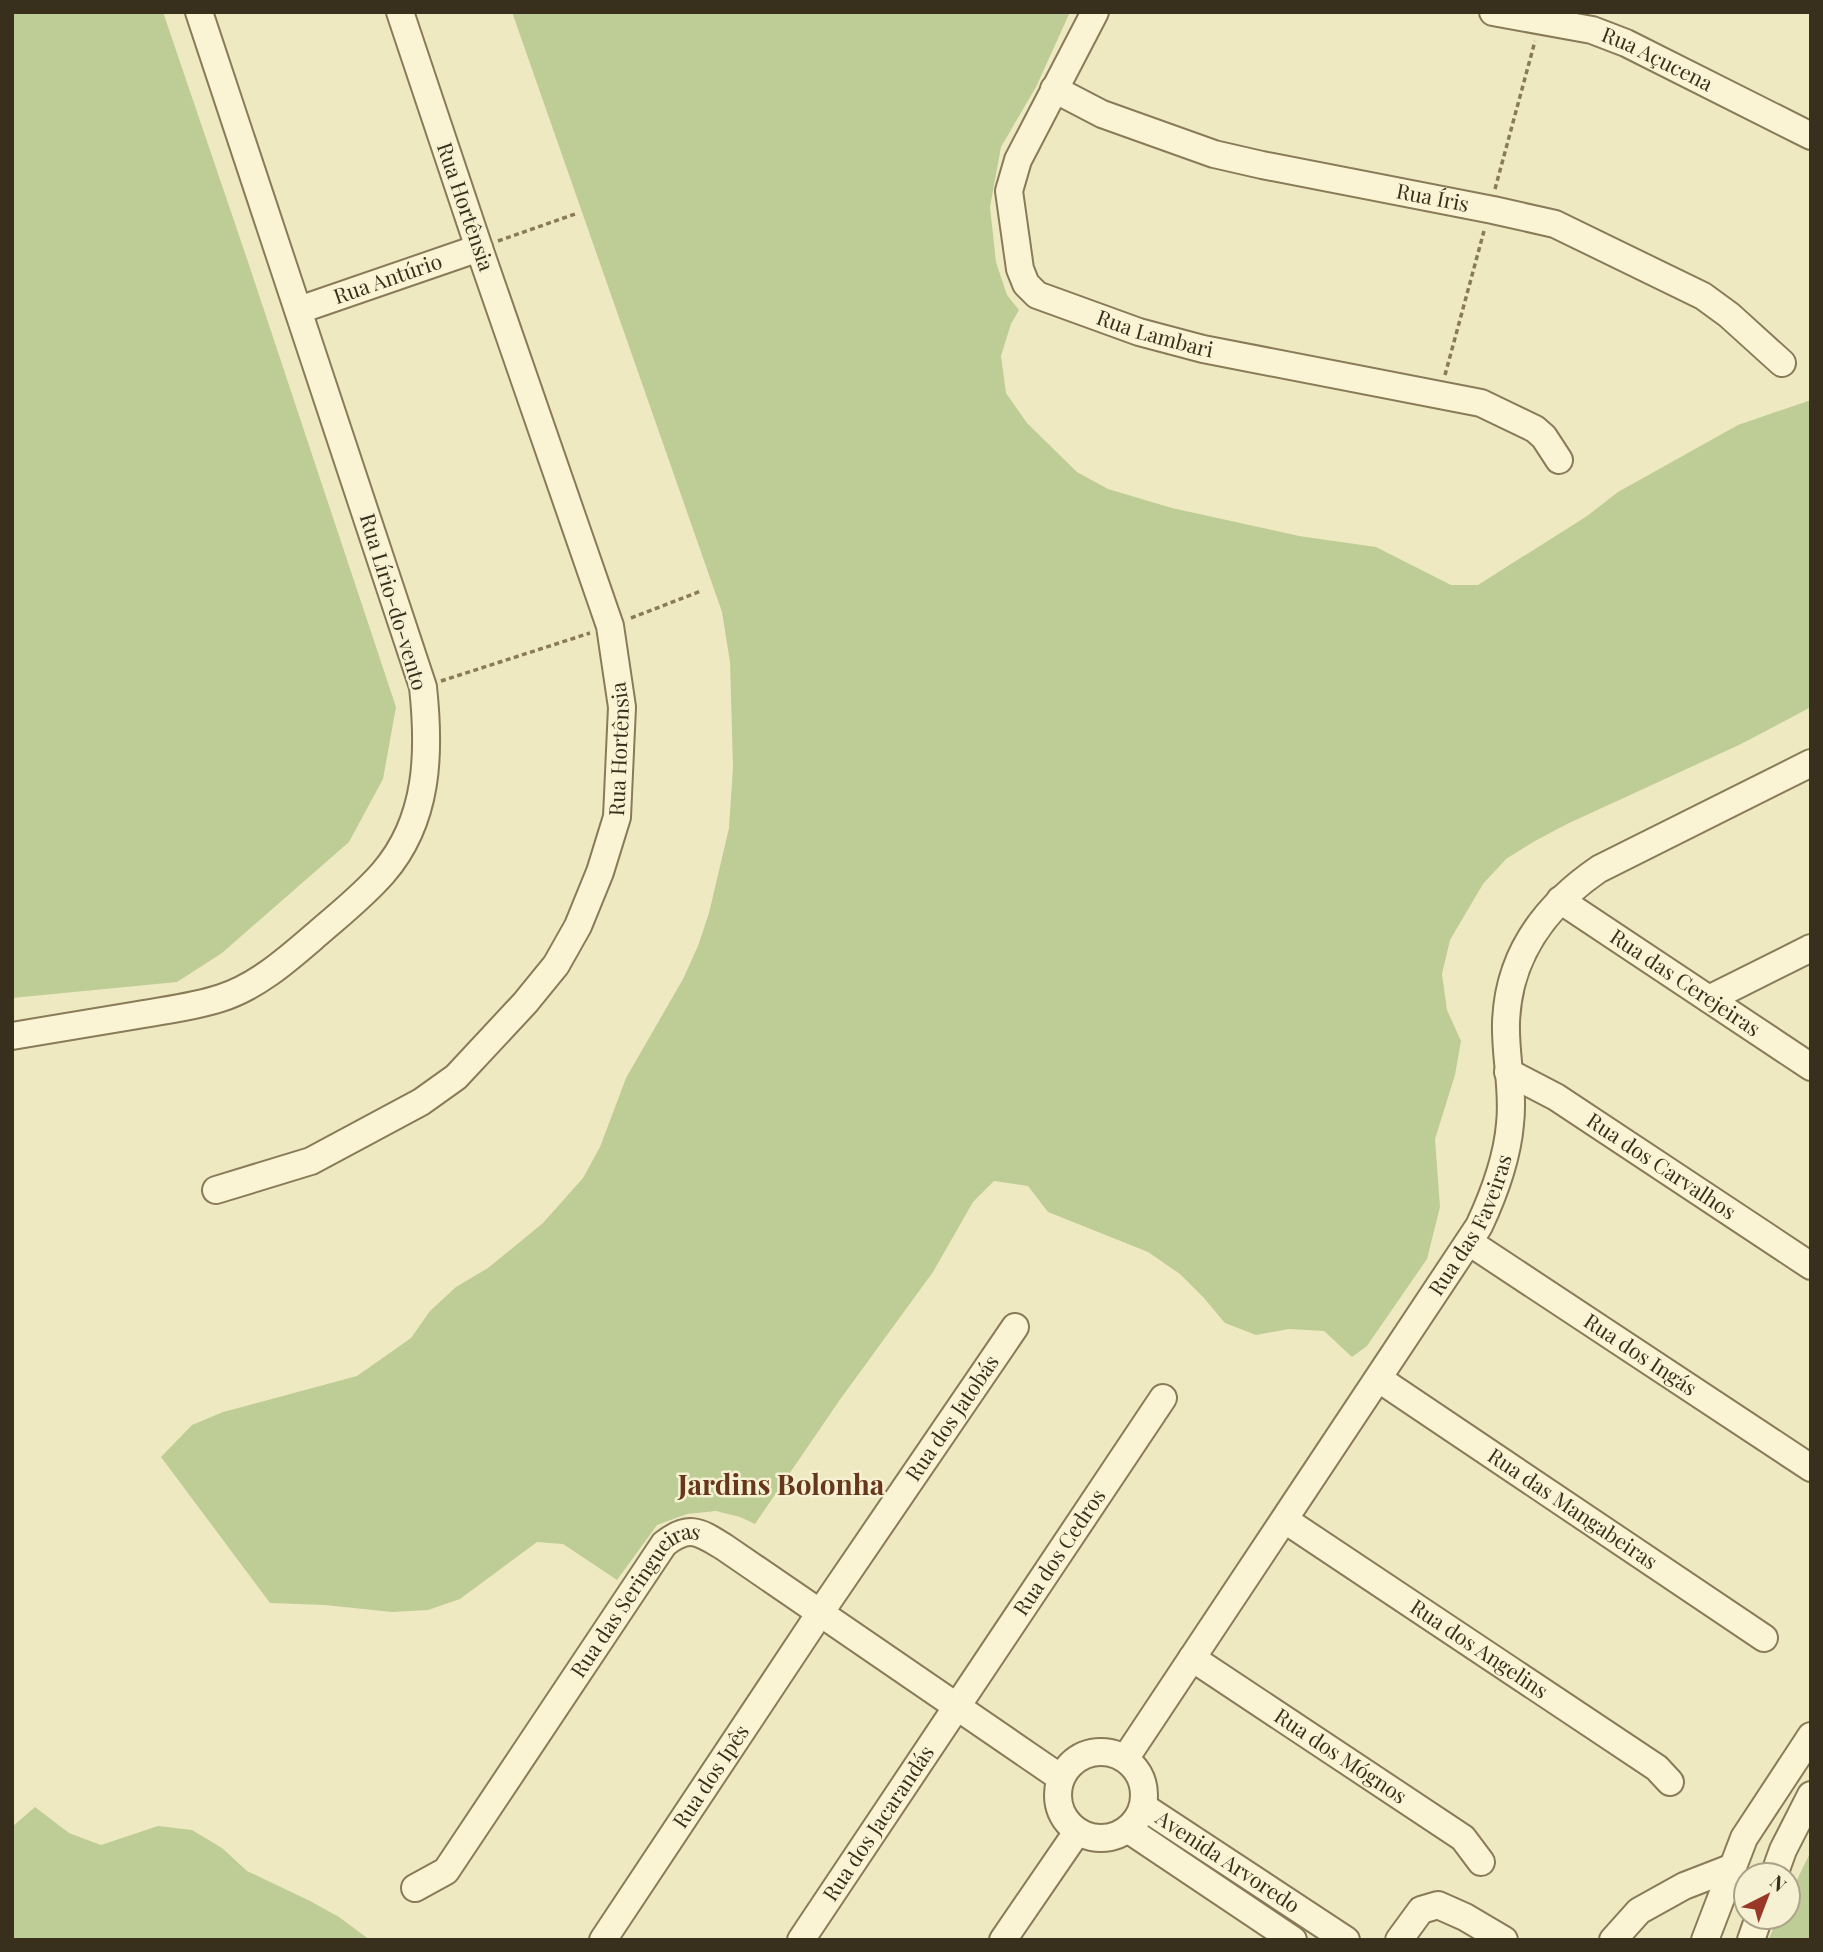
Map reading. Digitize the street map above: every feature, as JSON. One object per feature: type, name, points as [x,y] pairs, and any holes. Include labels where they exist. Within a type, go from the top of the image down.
[{"type":"street","name":"Rua Lírio-do-vento","points":[[12,1036],[190,1006],[222,998],[244,988],[292,956],[362,895],[384,871],[400,849],[413,821],[422,789],[428,732],[423,687],[199,12]]},
{"type":"street","name":"Rua Hortênsia","points":[[216,1190],[311,1161],[421,1102],[456,1077],[556,965],[578,926],[600,872],[617,817],[622,707],[610,626],[400,12]]},
{"type":"street","name":"Rua Lambari","points":[[1095,12],[1018,160],[1009,191],[1020,269],[1026,284],[1037,295],[1139,332],[1203,349],[1480,403],[1535,429],[1544,437],[1559,460]]},
{"type":"street","name":"Rua Açucena","points":[[1493,12],[1592,30],[1626,43],[1811,136]]},
{"type":"street","name":"Rua Íris","points":[[1054,89],[1102,114],[1214,153],[1262,166],[1493,209],[1555,224],[1703,296],[1729,315],[1782,363]]},
{"type":"street","name":"Rua Antúrio","points":[[299,310],[479,248]]},
{"type":"street","name":"Rua das Faveiras","points":[[1125,1759],[1479,1226],[1492,1198],[1510,1125],[1511,1091],[1506,1024],[1508,997],[1515,973],[1535,930],[1550,909],[1599,869],[1811,763]]},
{"type":"street","name":"Rua das Cerejeiras","points":[[1560,900],[1811,1067]]},
{"type":"street","points":[[1709,999],[1811,948]]},
{"type":"street","name":"Rua dos Carvalhos","points":[[1508,1072],[1556,1097],[1811,1266]]},
{"type":"street","name":"Rua dos Ingás","points":[[1469,1242],[1811,1468]]},
{"type":"street","name":"Rua dos Jatobás","points":[[820,1613],[1015,1327]]},
{"type":"street","name":"Rua das Mangabeiras","points":[[1379,1379],[1764,1638]]},
{"type":"street","name":"Rua dos Cedros","points":[[958,1707],[1163,1398]]},
{"type":"street","name":"Rua dos Angelins","points":[[1285,1520],[1657,1768],[1670,1782]]},
{"type":"street","name":"Rua das Seringueiras","points":[[415,1888],[446,1871],[664,1544],[689,1530],[704,1535],[1061,1778]]},
{"type":"street","name":"Rua dos Ipês","points":[[603,1940],[820,1613]]},
{"type":"street","name":"Rua dos Mógnos","points":[[1192,1658],[1463,1838],[1481,1862]]},
{"type":"street","name":"Rua dos Jacarandás","points":[[801,1940],[958,1707]]},
{"type":"street","points":[[1735,1861],[1744,1838],[1811,1736]]},
{"type":"street","points":[[1096,1752],[1111,1753],[1125,1759],[1135,1768],[1142,1780],[1144,1807],[1138,1819],[1129,1830],[1103,1839],[1090,1838],[1077,1832],[1066,1821],[1059,1808],[1061,1778],[1069,1765],[1081,1756],[1096,1752]]},
{"type":"street","points":[[1779,1861],[1811,1795]]},
{"type":"street","name":"Avenida Arvoredo","points":[[1144,1807],[1346,1940]]},
{"type":"street","name":"Avenida Arvoredo","points":[[1129,1830],[1293,1940]]},
{"type":"street","points":[[1010,1937],[1077,1832]]},
{"type":"street","points":[[1613,1940],[1639,1910],[1684,1886],[1732,1867]]},
{"type":"street","points":[[1705,1940],[1732,1870]]},
{"type":"street","points":[[1399,1940],[1421,1910],[1438,1905],[1504,1940]]},
{"type":"path","points":[[479,248],[575,214]]},
{"type":"path","points":[[423,687],[610,626],[701,590]]},
{"type":"green space","points":[[12,12],[163,12],[396,707],[383,779],[349,842],[222,953],[177,982],[12,998]]},
{"type":"green space","points":[[512,12],[1070,12],[1036,87],[1001,147],[990,207],[996,262],[1007,295],[1019,310],[1011,324],[1001,356],[1006,393],[1027,423],[1077,472],[1108,489],[1172,508],[1299,536],[1376,547],[1451,585],[1478,585],[1587,516],[1618,492],[1738,425],[1811,400],[1811,707],[1741,744],[1535,841],[1506,859],[1483,884],[1450,940],[1442,974],[1447,1010],[1461,1041],[1455,1075],[1435,1139],[1440,1207],[1427,1259],[1367,1346],[1352,1357],[1324,1331],[1289,1329],[1256,1335],[1225,1323],[1180,1274],[1148,1252],[1048,1212],[1028,1186],[994,1181],[973,1202],[933,1272],[839,1401],[755,1524],[716,1511],[687,1514],[657,1525],[617,1580],[563,1544],[537,1542],[460,1599],[428,1610],[392,1612],[270,1603],[161,1457],[192,1425],[223,1412],[357,1376],[411,1338],[430,1311],[456,1287],[488,1268],[543,1223],[583,1178],[600,1147],[626,1078],[683,979],[709,913],[729,828],[733,767],[730,662],[722,612]]},
{"type":"green space","points":[[35,1807],[69,1833],[101,1845],[158,1826],[192,1830],[222,1848],[247,1871],[339,1917],[370,1940],[12,1940],[12,1827]]},
{"type":"green space","points":[[1811,1851],[1811,1940],[1768,1940],[1772,1931],[1802,1931],[1802,1869]]},
{"type":"district","name":"Jardins Bolonha","points":[[781,1485]]}]
